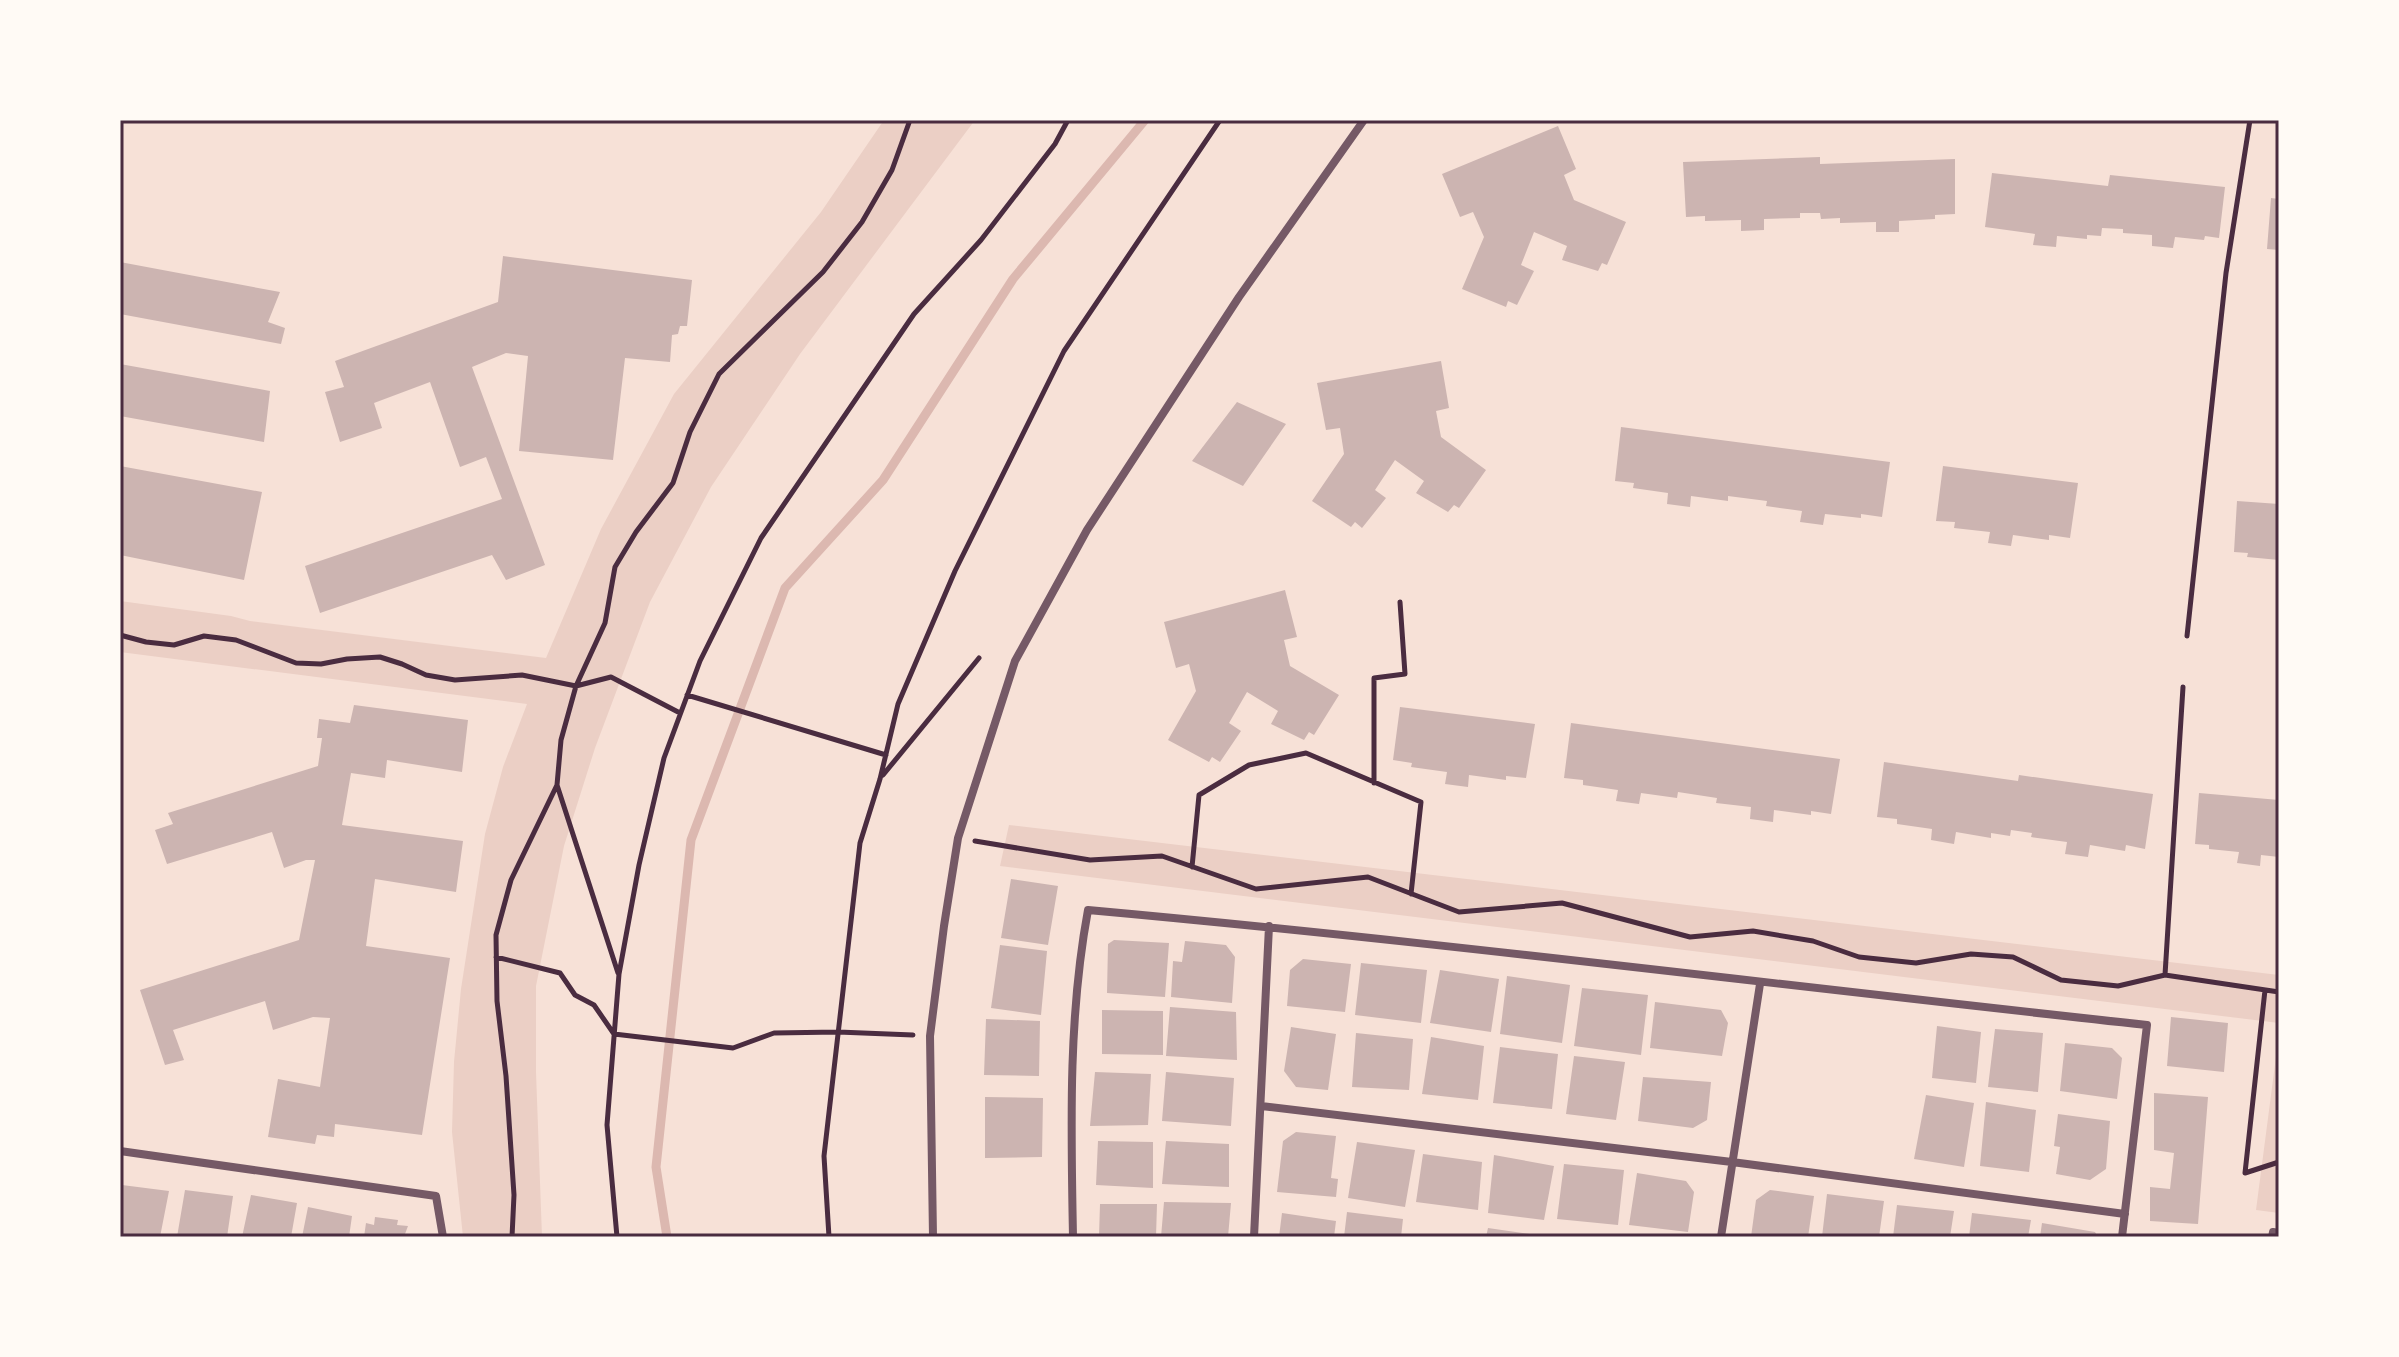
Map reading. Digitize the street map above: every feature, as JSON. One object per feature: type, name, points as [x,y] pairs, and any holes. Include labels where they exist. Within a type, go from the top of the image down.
[{"type":"street","points":[[933,1237],[930,1036],[944,926],[958,838],[1015,661],[1081,542],[1239,297],[1364,120]]},
{"type":"street","points":[[1073,1237],[1071,1114],[1079,954],[1088,910],[1269,926],[1760,984],[2147,1025],[2122,1237]]},
{"type":"street","points":[[1254,1237],[1269,926]]},
{"type":"street","points":[[1721,1237],[1760,984]]},
{"type":"street","points":[[1261,1106],[1732,1162],[2125,1214]]},
{"type":"street","points":[[120,1151],[436,1196],[443,1237]]},
{"type":"street","points":[[2272,1237],[2273,1232],[2279,1233]]},
{"type":"path","points":[[512,1237],[514,1195],[506,1076],[497,1001],[496,935],[511,880],[557,785],[561,740],[576,686],[605,623],[615,567],[636,532],[673,483],[690,432],[719,374],[823,272],[862,222],[892,170],[910,120]]},
{"type":"path","points":[[617,1237],[607,1125],[619,974],[639,865],[664,758],[700,661],[761,538],[914,314],[981,240],[1055,144],[1068,120]]},
{"type":"path","points":[[829,1237],[824,1156],[860,843],[880,779],[898,704],[955,571],[1064,351],[1220,120]]},
{"type":"path","points":[[2187,636],[2226,273],[2250,120]]},
{"type":"path","points":[[1374,783],[1374,678],[1405,674],[1400,602]]},
{"type":"path","points":[[120,635],[174,645],[204,636],[236,640],[296,663],[321,664],[380,657],[426,675],[455,680],[522,675],[576,686],[611,677],[681,713]]},
{"type":"path","points":[[880,779],[979,658]]},
{"type":"path","points":[[2165,975],[2183,687]]},
{"type":"path","points":[[687,695],[886,755]]},
{"type":"path","points":[[1192,867],[1199,795],[1249,765],[1306,753],[1421,802],[1411,894]]},
{"type":"path","points":[[557,785],[619,974]]},
{"type":"path","points":[[958,838],[1090,860],[1162,856],[1256,889],[1368,877],[1459,912],[1562,903],[1690,937],[1753,931],[1813,941],[1859,957],[1916,963],[1971,954],[2013,957],[2061,980],[2118,986],[2165,975],[2279,992]]},
{"type":"path","points":[[496,957],[560,973],[575,995],[594,1005],[614,1034],[733,1048],[774,1033],[930,1036]]},
{"type":"path","points":[[2265,990],[2245,1173],[2279,1162]]},
{"type":"shaded area","points":[[884,120],[975,120],[800,354],[711,487],[650,602],[595,748],[564,846],[536,986],[542,1237],[463,1237],[452,1132],[454,1062],[461,989],[485,834],[503,767],[527,704],[120,652],[120,601],[250,621],[546,658],[601,529],[674,394],[821,212]]},
{"type":"shaded area","points":[[1009,825],[2279,975],[2279,1023],[1000,866]]},
{"type":"shaded area","points":[[2279,1034],[2279,1213],[2256,1210]]},
{"type":"building","points":[[1558,126],[1576,169],[1564,175],[1574,200],[1626,222],[1607,265],[1602,263],[1598,271],[1562,260],[1567,246],[1534,232],[1521,265],[1534,271],[1517,305],[1508,301],[1506,307],[1462,289],[1484,237],[1473,212],[1460,217],[1442,174]]},
{"type":"building","points":[[1820,157],[1820,164],[1955,159],[1955,214],[1935,215],[1935,219],[1899,221],[1899,232],[1876,232],[1876,222],[1840,223],[1840,218],[1821,219],[1820,213],[1800,213],[1800,218],[1764,219],[1764,230],[1741,231],[1741,220],[1705,221],[1705,216],[1686,217],[1683,162]]},
{"type":"building","points":[[1992,173],[2108,186],[2110,175],[2225,187],[2219,238],[2175,237],[2173,248],[2152,246],[2152,235],[2102,228],[2101,236],[2087,235],[2087,239],[2057,236],[2056,247],[2033,245],[2035,234],[1985,227]]},
{"type":"building","points":[[2271,198],[2279,199],[2279,250],[2267,249]]},
{"type":"building","points":[[503,256],[692,280],[687,326],[680,326],[678,334],[672,335],[670,362],[625,358],[613,460],[519,451],[528,356],[506,353],[472,367],[545,565],[506,580],[492,555],[320,613],[305,566],[502,499],[486,457],[460,467],[430,382],[374,403],[382,428],[340,442],[325,392],[344,387],[335,361],[498,302]]},
{"type":"building","points":[[120,262],[280,292],[268,322],[285,328],[281,344],[120,314]]},
{"type":"building","points":[[1441,361],[1449,408],[1436,411],[1441,437],[1486,470],[1459,508],[1454,505],[1448,512],[1416,493],[1424,481],[1395,460],[1375,490],[1386,498],[1362,528],[1355,522],[1351,527],[1312,501],[1344,454],[1340,428],[1326,430],[1317,383]]},
{"type":"building","points":[[120,364],[270,391],[264,442],[120,416]]},
{"type":"building","points":[[1237,402],[1286,424],[1243,486],[1192,461]]},
{"type":"building","points":[[1621,427],[1890,462],[1882,517],[1825,514],[1823,525],[1800,522],[1802,511],[1766,506],[1767,501],[1728,496],[1728,501],[1691,496],[1690,507],[1667,504],[1668,493],[1633,488],[1634,483],[1615,481]]},
{"type":"building","points":[[120,466],[262,492],[244,580],[120,555]]},
{"type":"building","points":[[1943,466],[2078,483],[2070,538],[2049,535],[2049,540],[2013,535],[2011,546],[1988,543],[1990,532],[1954,528],[1955,522],[1936,521]]},
{"type":"building","points":[[2237,501],[2279,504],[2279,560],[2247,557],[2248,553],[2234,552]]},
{"type":"building","points":[[1285,590],[1297,637],[1284,640],[1290,666],[1339,695],[1314,735],[1309,732],[1304,740],[1271,724],[1278,711],[1247,692],[1229,723],[1241,731],[1220,762],[1212,757],[1209,762],[1168,740],[1196,691],[1189,664],[1176,668],[1164,622]]},
{"type":"building","points":[[354,705],[468,720],[462,772],[387,760],[385,778],[351,773],[342,825],[463,841],[456,892],[375,879],[366,946],[450,958],[422,1135],[335,1124],[334,1137],[317,1135],[315,1144],[268,1137],[278,1079],[320,1087],[330,1018],[313,1017],[273,1030],[265,1001],[173,1030],[184,1060],[165,1065],[140,990],[299,940],[315,860],[284,868],[272,832],[167,864],[155,830],[173,824],[168,813],[318,766],[322,738],[317,738],[319,719],[350,723]]},
{"type":"building","points":[[1400,707],[1535,724],[1526,778],[1506,776],[1506,780],[1469,775],[1468,787],[1445,784],[1447,772],[1411,767],[1412,763],[1393,760]]},
{"type":"building","points":[[1571,723],[1840,759],[1831,814],[1774,810],[1773,822],[1750,819],[1751,807],[1716,803],[1717,798],[1678,792],[1677,798],[1641,793],[1639,804],[1616,801],[1618,790],[1583,785],[1583,780],[1564,778]]},
{"type":"building","points":[[1884,762],[2018,781],[2019,775],[2153,794],[2145,849],[2126,845],[2125,851],[2090,845],[2088,857],[2065,854],[2067,842],[2031,837],[2032,833],[2011,830],[2010,836],[1991,833],[1991,838],[1956,832],[1954,844],[1931,840],[1932,829],[1897,824],[1897,819],[1877,817]]},
{"type":"building","points":[[2199,793],[2279,800],[2279,857],[2261,855],[2260,866],[2237,863],[2239,852],[2209,849],[2209,845],[2195,844]]},
{"type":"building","points":[[1011,879],[1058,886],[1048,945],[1001,938]]},
{"type":"building","points":[[1114,940],[1169,943],[1165,997],[1107,993],[1108,944]]},
{"type":"building","points":[[1185,941],[1226,945],[1235,957],[1232,1003],[1171,997],[1173,961],[1182,962]]},
{"type":"building","points":[[1000,945],[1047,951],[1041,1015],[991,1008]]},
{"type":"building","points":[[1303,959],[1351,964],[1345,1012],[1287,1006],[1290,970]]},
{"type":"building","points":[[1361,963],[1427,970],[1421,1023],[1355,1015]]},
{"type":"building","points":[[1440,970],[1499,979],[1491,1032],[1430,1023]]},
{"type":"building","points":[[1507,976],[1570,985],[1562,1043],[1500,1034]]},
{"type":"building","points":[[1582,988],[1648,995],[1641,1055],[1574,1046]]},
{"type":"building","points":[[1655,1002],[1721,1010],[1728,1023],[1722,1056],[1650,1048]]},
{"type":"building","points":[[1170,1007],[1236,1012],[1237,1060],[1166,1056]]},
{"type":"building","points":[[1102,1010],[1163,1011],[1163,1055],[1102,1054]]},
{"type":"building","points":[[2171,1017],[2228,1023],[2224,1072],[2167,1066]]},
{"type":"building","points":[[986,1019],[1040,1021],[1039,1076],[984,1075]]},
{"type":"building","points":[[1937,1026],[1981,1032],[1976,1083],[1932,1078]]},
{"type":"building","points":[[1291,1027],[1336,1034],[1328,1090],[1296,1087],[1284,1071]]},
{"type":"building","points":[[1995,1029],[2043,1033],[2038,1092],[1988,1087]]},
{"type":"building","points":[[1356,1033],[1413,1039],[1409,1090],[1352,1087]]},
{"type":"building","points":[[1431,1037],[1484,1046],[1478,1100],[1422,1094]]},
{"type":"building","points":[[2065,1043],[2112,1048],[2122,1058],[2117,1099],[2060,1091]]},
{"type":"building","points":[[1500,1047],[1558,1054],[1552,1109],[1493,1103]]},
{"type":"building","points":[[1574,1056],[1625,1062],[1616,1120],[1566,1114]]},
{"type":"building","points":[[1095,1072],[1151,1074],[1148,1125],[1090,1126]]},
{"type":"building","points":[[1166,1072],[1234,1078],[1231,1126],[1162,1121]]},
{"type":"building","points":[[1643,1077],[1711,1082],[1707,1120],[1693,1128],[1638,1121]]},
{"type":"building","points":[[2154,1093],[2208,1097],[2198,1224],[2150,1221],[2150,1187],[2170,1189],[2174,1153],[2154,1150]]},
{"type":"building","points":[[1926,1095],[1974,1103],[1964,1167],[1914,1159]]},
{"type":"building","points":[[985,1097],[1043,1098],[1042,1157],[985,1158]]},
{"type":"building","points":[[1986,1102],[2036,1110],[2029,1172],[1980,1166]]},
{"type":"building","points":[[2058,1114],[2110,1121],[2106,1169],[2090,1180],[2056,1174],[2060,1147],[2054,1146]]},
{"type":"building","points":[[1296,1132],[1336,1136],[1331,1178],[1338,1179],[1336,1197],[1277,1192],[1283,1141]]},
{"type":"building","points":[[1098,1141],[1153,1142],[1153,1188],[1096,1185]]},
{"type":"building","points":[[1166,1141],[1229,1144],[1229,1187],[1162,1184]]},
{"type":"building","points":[[1357,1142],[1415,1150],[1405,1207],[1348,1198]]},
{"type":"building","points":[[1423,1154],[1482,1162],[1478,1210],[1416,1202]]},
{"type":"building","points":[[1494,1155],[1554,1166],[1544,1220],[1488,1213]]},
{"type":"building","points":[[1564,1164],[1624,1170],[1618,1225],[1557,1219]]},
{"type":"building","points":[[1637,1173],[1686,1181],[1694,1192],[1688,1232],[1629,1225]]},
{"type":"building","points":[[122,1185],[169,1191],[160,1237],[120,1237]]},
{"type":"building","points":[[185,1190],[233,1196],[227,1237],[177,1237]]},
{"type":"building","points":[[1770,1190],[1814,1196],[1808,1237],[1751,1237],[1756,1200]]},
{"type":"building","points":[[1827,1194],[1884,1201],[1879,1237],[1822,1237]]},
{"type":"building","points":[[251,1195],[297,1203],[291,1237],[242,1237]]},
{"type":"building","points":[[1164,1202],[1231,1203],[1228,1237],[1161,1237]]},
{"type":"building","points":[[1100,1204],[1157,1204],[1156,1237],[1099,1237]]},
{"type":"building","points":[[1897,1205],[1954,1211],[1950,1237],[1893,1237]]},
{"type":"building","points":[[308,1207],[352,1216],[349,1237],[302,1237]]},
{"type":"building","points":[[1347,1212],[1403,1219],[1401,1237],[1344,1237]]},
{"type":"building","points":[[1282,1213],[1336,1221],[1334,1237],[1279,1237]]},
{"type":"building","points":[[1972,1213],[2031,1220],[2028,1237],[1969,1237]]},
{"type":"building","points":[[375,1217],[398,1220],[397,1225],[408,1226],[405,1234],[414,1237],[364,1237],[366,1223],[374,1225]]},
{"type":"building","points":[[2042,1223],[2095,1232],[2098,1237],[2040,1237]]},
{"type":"building","points":[[1488,1228],[1537,1235],[1537,1237],[1486,1237]]},
{"type":"waterway","points":[[667,1237],[656,1167],[691,840],[785,588],[883,480],[1013,279],[1145,120]]}]
